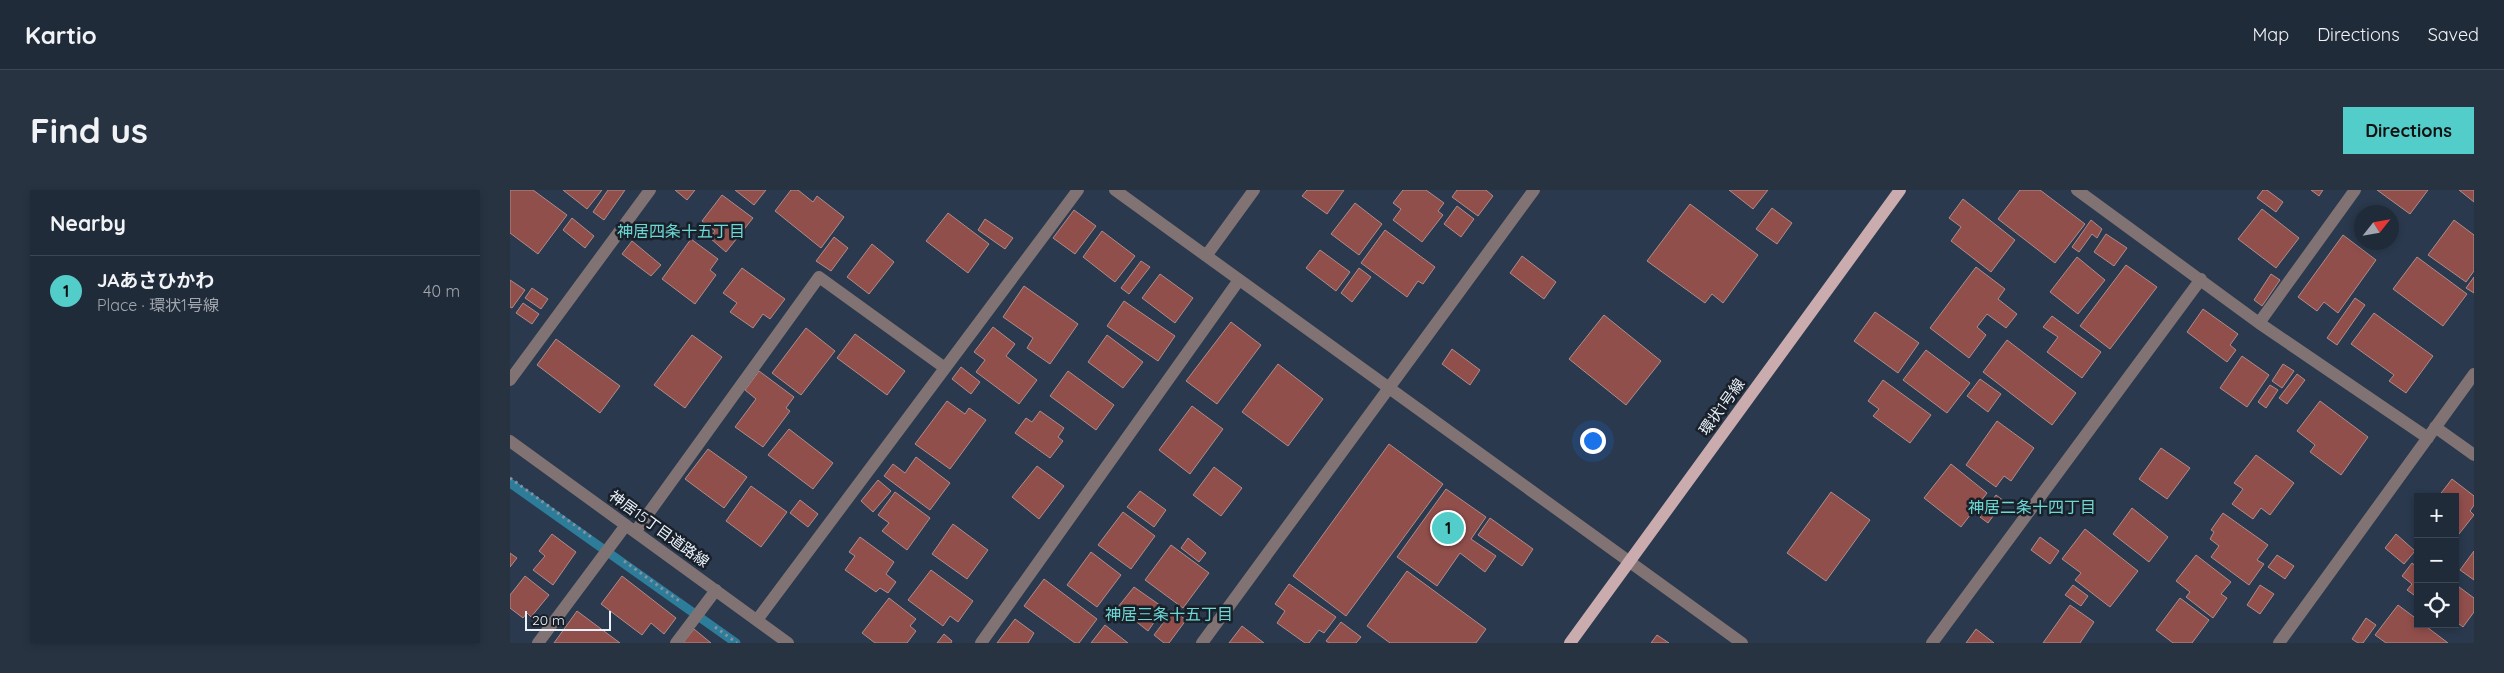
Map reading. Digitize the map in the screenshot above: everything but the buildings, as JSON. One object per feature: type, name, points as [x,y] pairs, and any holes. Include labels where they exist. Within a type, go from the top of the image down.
[{"type":"main road","name":"環状1号線","points":[[1570,643],[1900,190]]},
{"type":"street","points":[[510,380],[650,190]]},
{"type":"street","points":[[757,620],[1078,190]]},
{"type":"street","points":[[1115,190],[1742,643]]},
{"type":"street","points":[[1206,256],[1254,190]]},
{"type":"street","points":[[1202,643],[1534,190]]},
{"type":"street","points":[[2077,190],[2260,323],[2428,438]]},
{"type":"street","points":[[2260,323],[2355,190]]},
{"type":"street","points":[[538,643],[630,528],[818,277],[945,368]]},
{"type":"street","points":[[1932,643],[2201,279]]},
{"type":"street","points":[[981,643],[1239,280]]},
{"type":"street","points":[[2278,643],[2474,374]]},
{"type":"street","points":[[2436,427],[2474,455]]},
{"type":"street","name":"神居15丁目道路線","points":[[510,441],[788,643]]},
{"type":"street","points":[[676,643],[716,590]]},
{"type":"waterway","points":[[510,483],[736,643]]},
{"type":"place","name":"JAあさひかわ","points":[[1448,528]]},
{"type":"district","name":"神居四条十五丁目","points":[[681,231]]},
{"type":"district","name":"神居二条十四丁目","points":[[2032,507]]},
{"type":"district","name":"神居三条十五丁目","points":[[1169,614]]}]
